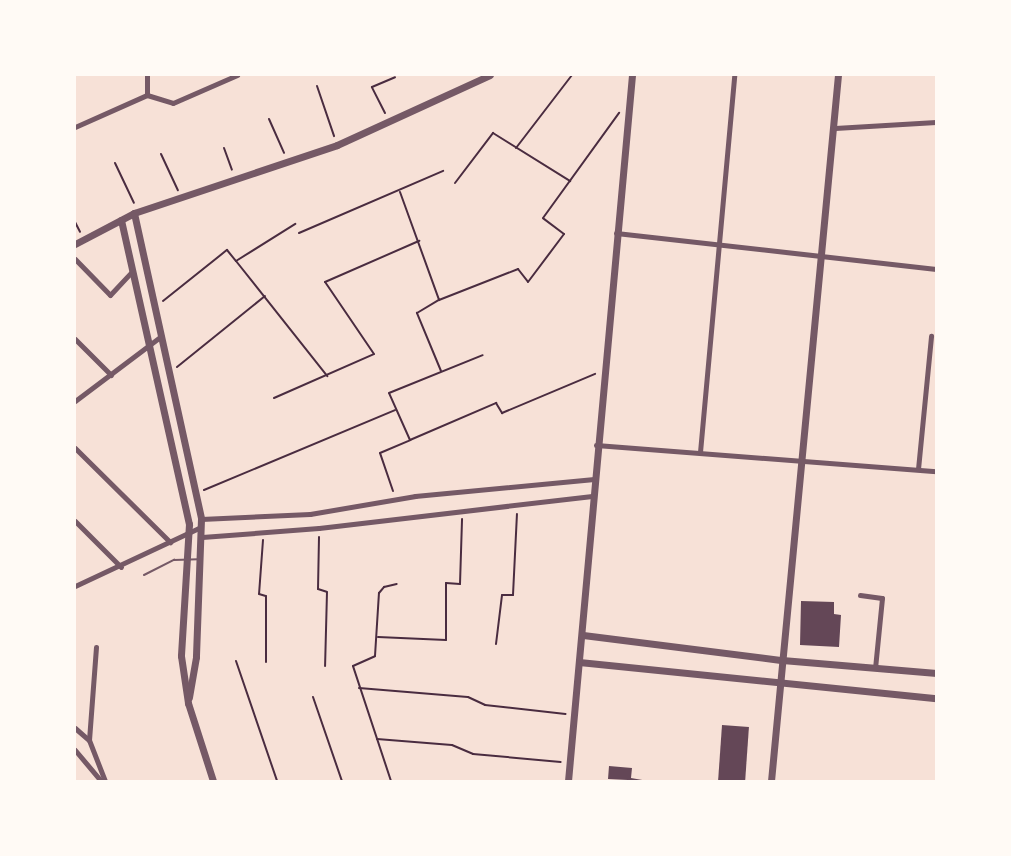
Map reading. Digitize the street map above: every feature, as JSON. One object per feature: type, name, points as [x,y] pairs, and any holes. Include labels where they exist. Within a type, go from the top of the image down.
[{"type":"street","points":[[147,75],[147,95]]},
{"type":"street","points":[[75,127],[147,95],[173,103],[236,75]]},
{"type":"street","points":[[75,244],[136,212],[180,195],[337,144],[490,75]]},
{"type":"street","points":[[568,781],[583,635],[596,445],[615,233],[632,75]]},
{"type":"street","points":[[700,452],[734,75]]},
{"type":"street","points":[[771,781],[803,461],[820,256],[835,128],[838,75]]},
{"type":"street","points":[[835,128],[936,122]]},
{"type":"street","points":[[136,212],[167,375],[201,523],[196,657],[188,703]]},
{"type":"street","points":[[121,220],[189,531],[180,657],[188,703],[213,781]]},
{"type":"street","points":[[615,233],[936,269]]},
{"type":"street","points":[[75,259],[110,295],[132,271]]},
{"type":"street","points":[[918,469],[931,336]]},
{"type":"street","points":[[75,401],[160,338]]},
{"type":"street","points":[[75,339],[111,375]]},
{"type":"street","points":[[596,445],[936,471]]},
{"type":"street","points":[[75,448],[170,542]]},
{"type":"street","points":[[174,463],[186,459]]},
{"type":"street","points":[[75,586],[121,567],[201,523],[310,514],[396,499],[594,479]]},
{"type":"street","points":[[202,537],[319,528],[592,496]]},
{"type":"street","points":[[75,521],[121,567]]},
{"type":"street","points":[[860,595],[882,598],[875,668]]},
{"type":"street","points":[[583,635],[782,660],[936,673]]},
{"type":"street","points":[[96,647],[89,741],[103,781]]},
{"type":"street","points":[[579,663],[936,698]]},
{"type":"street","points":[[75,728],[89,741]]},
{"type":"street","points":[[75,750],[103,781]]},
{"type":"lane","points":[[144,575],[187,558],[200,559]]},
{"type":"path","points":[[516,147],[572,75]]},
{"type":"path","points":[[389,121],[372,87],[395,77]]},
{"type":"path","points":[[318,86],[337,144]]},
{"type":"path","points":[[441,371],[417,313],[438,300],[518,269],[528,282],[564,234],[543,218],[630,98]]},
{"type":"path","points":[[269,119],[288,161]]},
{"type":"path","points":[[455,183],[493,133],[570,182]]},
{"type":"path","points":[[224,148],[235,178]]},
{"type":"path","points":[[161,154],[180,195]]},
{"type":"path","points":[[115,163],[136,212]]},
{"type":"path","points":[[299,233],[400,192],[443,171]]},
{"type":"path","points":[[400,192],[438,300]]},
{"type":"path","points":[[236,261],[295,224]]},
{"type":"path","points":[[274,398],[374,354],[326,282],[419,241]]},
{"type":"path","points":[[154,308],[226,250],[327,376]]},
{"type":"path","points":[[167,375],[265,296]]},
{"type":"path","points":[[410,440],[389,393],[483,355]]},
{"type":"path","points":[[396,499],[380,453],[496,403],[502,413],[603,371]]},
{"type":"path","points":[[196,494],[396,409]]},
{"type":"path","points":[[496,644],[502,595],[513,595],[518,504]]},
{"type":"path","points":[[377,637],[446,640],[446,583],[460,584],[462,510]]},
{"type":"path","points":[[319,528],[318,589],[327,592],[325,666]]},
{"type":"path","points":[[263,531],[259,594],[266,596],[266,662]]},
{"type":"path","points":[[390,781],[353,666],[375,656],[379,593],[384,587],[397,584]]},
{"type":"path","points":[[236,661],[277,781]]},
{"type":"path","points":[[359,688],[468,697],[485,705],[576,715]]},
{"type":"path","points":[[313,697],[342,781]]},
{"type":"path","points":[[377,739],[452,745],[473,754],[570,762]]},
{"type":"building","points":[[801,601],[834,602],[834,614],[841,615],[839,647],[800,645]]},
{"type":"building","points":[[722,725],[749,727],[745,781],[718,781]]},
{"type":"building","points":[[609,766],[632,768],[631,778],[648,781],[608,779]]}]
